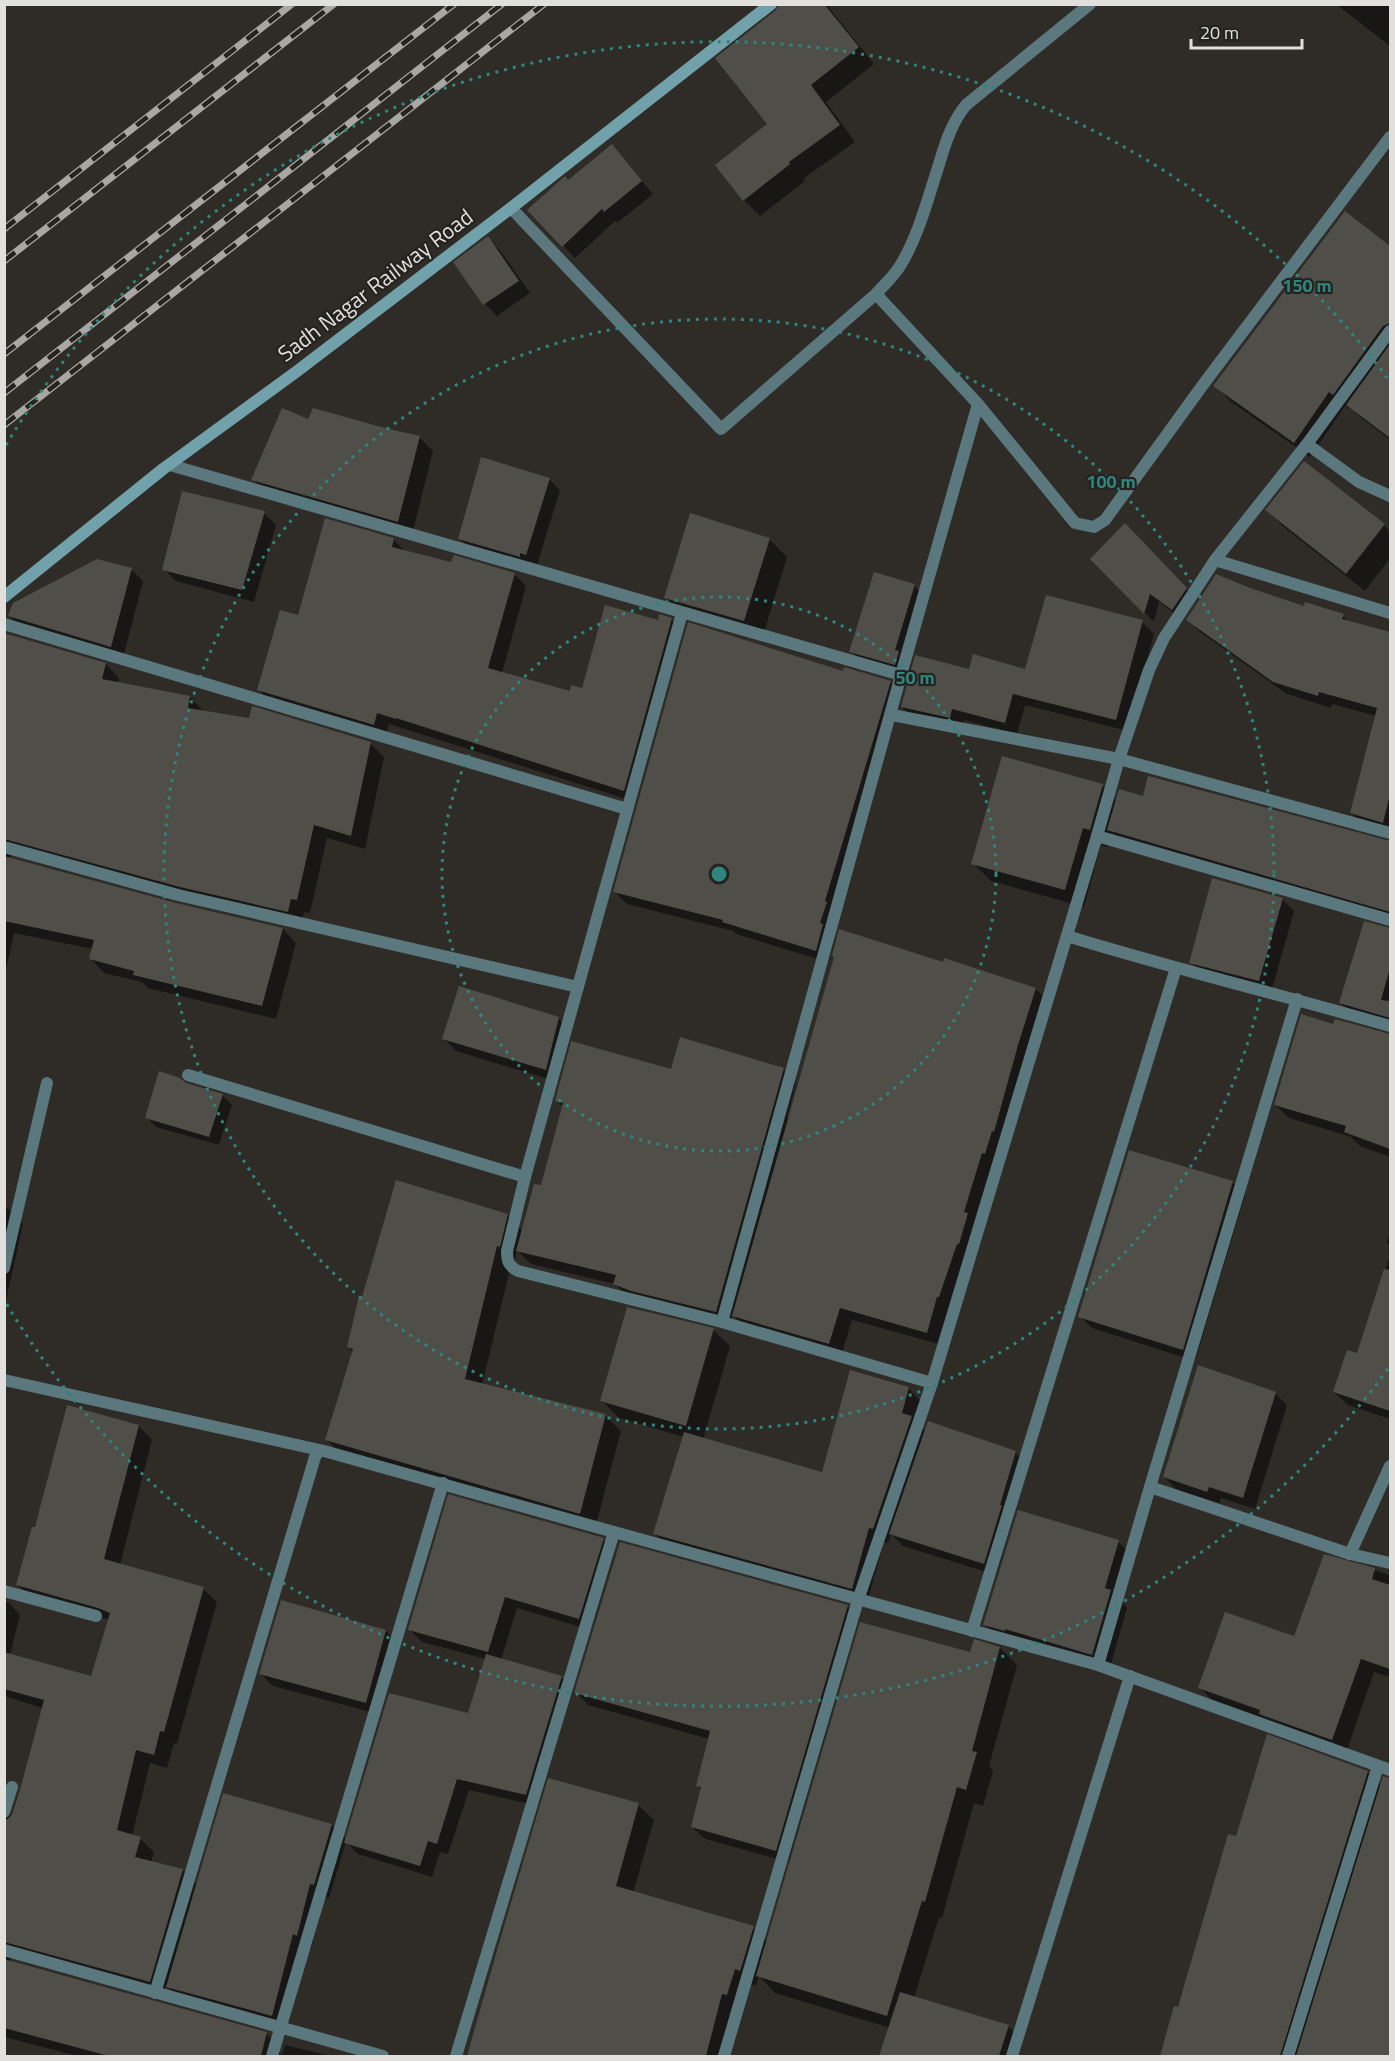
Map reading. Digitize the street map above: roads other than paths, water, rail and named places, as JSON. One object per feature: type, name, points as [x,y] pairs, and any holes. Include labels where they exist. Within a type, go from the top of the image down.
[{"type":"street","name":"Sadh Nagar Railway Road","points":[[4,597],[170,465],[511,208],[771,4]]},
{"type":"street","points":[[511,208],[722,429],[876,294],[899,267],[912,243],[949,131],[956,117],[966,105],[1090,4]]},
{"type":"street","points":[[876,294],[978,404],[1076,524],[1094,527],[1105,520],[1205,382],[1390,137]]},
{"type":"street","points":[[724,2056],[858,1600],[932,1383],[1119,759],[1149,670],[1164,638],[1215,560],[1307,444],[1390,331]]},
{"type":"street","points":[[722,1322],[978,404]]},
{"type":"street","points":[[1307,444],[1359,482],[1390,496]]},
{"type":"street","points":[[170,465],[901,675]]},
{"type":"street","points":[[1215,560],[1390,613]]},
{"type":"street","points":[[682,613],[525,1177],[507,1251],[507,1260],[510,1266],[518,1271],[722,1322],[932,1383]]},
{"type":"street","points":[[4,624],[627,809]]},
{"type":"street","points":[[892,715],[1119,759],[1390,833]]},
{"type":"street","points":[[1097,836],[1390,920]]},
{"type":"street","points":[[4,847],[178,896],[578,987]]},
{"type":"street","points":[[1067,936],[1390,1026]]},
{"type":"street","points":[[972,1631],[1176,968]]},
{"type":"street","points":[[1098,1665],[1298,999]]},
{"type":"street","points":[[188,1075],[525,1177]]},
{"type":"street","points":[[4,1268],[47,1083]]},
{"type":"street","points":[[4,1380],[321,1450],[1098,1665],[1384,1768],[1288,2056]]},
{"type":"street","points":[[155,1993],[315,1457],[321,1450]]},
{"type":"street","points":[[1350,1554],[1390,1466]]},
{"type":"street","points":[[272,2056],[443,1483]]},
{"type":"street","points":[[1150,1487],[1350,1554],[1390,1563]]},
{"type":"street","points":[[456,2056],[614,1532]]},
{"type":"street","points":[[4,1591],[96,1616]]},
{"type":"street","points":[[1012,2056],[1130,1676]]},
{"type":"street","points":[[4,1812],[12,1787]]},
{"type":"street","points":[[4,1950],[383,2056]]},
{"type":"railway","points":[[4,229],[292,4]]},
{"type":"railway","points":[[4,261],[334,4]]},
{"type":"railway","points":[[4,354],[454,4]]},
{"type":"railway","points":[[4,393],[502,4]]},
{"type":"railway","points":[[4,425],[544,4]]}]
